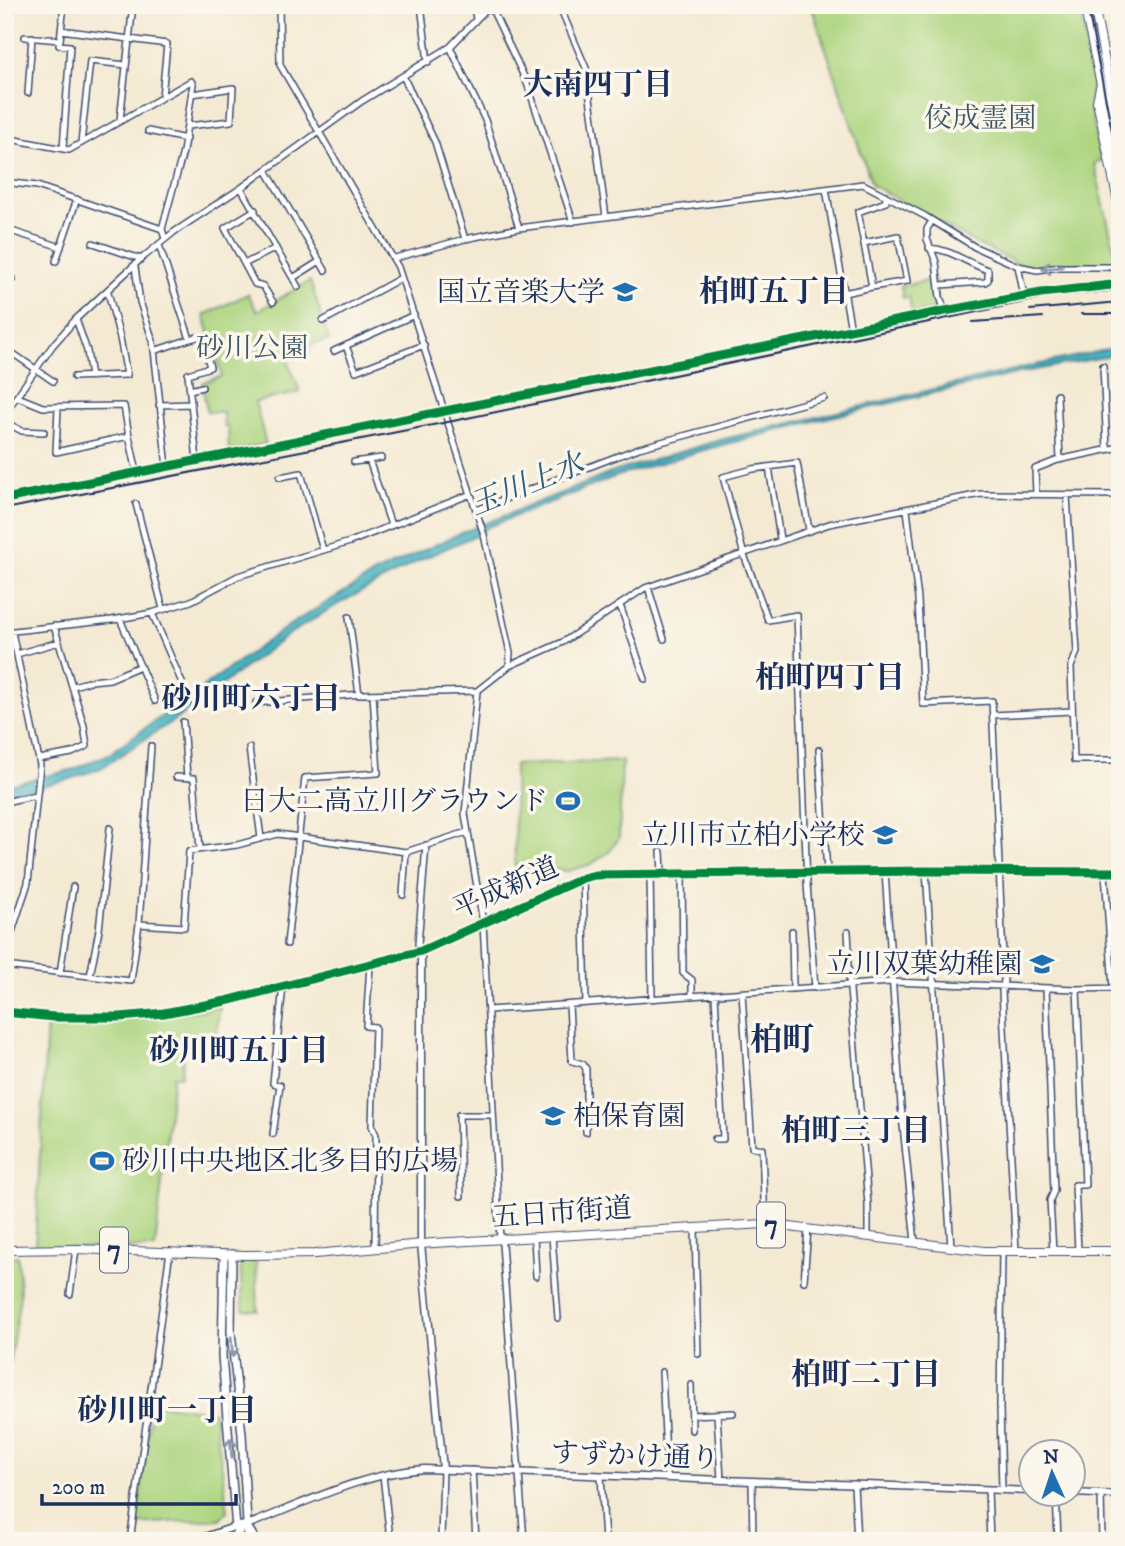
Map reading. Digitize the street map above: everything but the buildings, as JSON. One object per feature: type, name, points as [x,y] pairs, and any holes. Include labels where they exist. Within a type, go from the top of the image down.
[{"type":"main road","points":[[1084,5],[1120,174]]},
{"type":"main road","points":[[1094,5],[1120,140]]},
{"type":"main road","points":[[1106,67],[1120,111]]},
{"type":"main road","points":[[1101,81],[1097,101],[1120,212]]},
{"type":"main road","name":"五日市街道","points":[[5,1250],[315,1254],[421,1244],[765,1224],[1002,1251],[1120,1251]]},
{"type":"main road","points":[[228,1254],[231,1332],[242,1434],[248,1541]]},
{"type":"main road","points":[[228,1254],[222,1363],[237,1533]]},
{"type":"street","points":[[63,149],[70,46],[60,44],[64,5]]},
{"type":"street","points":[[120,120],[133,5]]},
{"type":"street","points":[[279,5],[280,65],[395,258],[484,535],[510,653],[509,666]]},
{"type":"street","points":[[421,5],[428,62]]},
{"type":"street","points":[[472,5],[477,18]]},
{"type":"street","points":[[5,414],[8,405],[18,397],[53,345],[76,319],[141,259],[165,239],[362,101],[450,47],[490,5],[527,83],[573,222]]},
{"type":"street","points":[[559,5],[586,68],[606,217]]},
{"type":"street","points":[[61,30],[167,44],[162,97]]},
{"type":"street","points":[[24,37],[60,40]]},
{"type":"street","points":[[27,93],[32,37]]},
{"type":"street","points":[[450,47],[485,120],[519,228]]},
{"type":"street","points":[[81,143],[90,61],[126,65]]},
{"type":"street","points":[[403,76],[435,142],[465,239]]},
{"type":"street","points":[[5,138],[69,150],[191,81],[193,84],[186,139],[162,229],[165,239]]},
{"type":"street","points":[[188,126],[231,121],[233,88],[192,94]]},
{"type":"street","points":[[148,131],[186,139]]},
{"type":"street","points":[[266,170],[325,270]]},
{"type":"street","points":[[5,182],[37,186],[162,229]]},
{"type":"street","points":[[395,258],[519,228],[863,184],[975,247],[1018,266],[1037,270],[1060,267],[1120,267]]},
{"type":"street","points":[[241,188],[298,288]]},
{"type":"street","points":[[826,189],[850,330]]},
{"type":"street","points":[[872,287],[858,212],[886,202],[885,195]]},
{"type":"street","points":[[56,261],[77,200]]},
{"type":"street","points":[[255,210],[225,228],[256,284],[263,286],[273,302]]},
{"type":"street","points":[[932,221],[927,229],[929,248],[936,262],[940,297],[945,311]]},
{"type":"street","points":[[5,229],[61,247]]},
{"type":"street","points":[[844,293],[907,281],[898,236],[864,243]]},
{"type":"street","points":[[93,243],[141,259]]},
{"type":"street","points":[[159,245],[190,339]]},
{"type":"street","points":[[244,264],[276,248]]},
{"type":"street","points":[[929,248],[951,252],[988,270],[988,280],[985,282],[940,285]]},
{"type":"street","points":[[293,278],[320,261]]},
{"type":"street","points":[[1018,266],[1024,296]]},
{"type":"street","points":[[135,267],[140,302],[154,351],[167,467]]},
{"type":"street","points":[[5,276],[13,279]]},
{"type":"street","points":[[323,321],[401,278]]},
{"type":"street","points":[[5,499],[945,311],[1078,287],[1120,284]]},
{"type":"street","points":[[74,377],[127,375],[108,292]]},
{"type":"street","points":[[334,351],[414,315]]},
{"type":"street","points":[[76,319],[87,351],[91,377]]},
{"type":"street","points":[[154,351],[201,336],[210,367],[188,374],[197,461]]},
{"type":"street","points":[[346,346],[356,371],[424,345]]},
{"type":"street","points":[[5,348],[53,381]]},
{"type":"street","points":[[1103,366],[1107,450]]},
{"type":"street","points":[[190,390],[202,387]]},
{"type":"street","points":[[1057,395],[1060,460]]},
{"type":"street","points":[[18,397],[43,407],[124,406],[137,472]]},
{"type":"street","points":[[476,510],[639,448],[824,398]]},
{"type":"street","points":[[159,405],[191,404]]},
{"type":"street","points":[[58,408],[56,452],[129,436]]},
{"type":"street","points":[[5,422],[22,431],[44,432]]},
{"type":"street","points":[[1036,495],[1035,470],[1060,460],[1120,447]]},
{"type":"street","points":[[355,463],[382,458]]},
{"type":"street","points":[[369,460],[391,525]]},
{"type":"street","points":[[809,530],[797,463],[723,477],[744,555],[768,620],[797,615],[807,872],[815,988]]},
{"type":"street","points":[[769,467],[780,540]]},
{"type":"street","points":[[280,477],[301,473],[323,550]]},
{"type":"street","points":[[5,953],[28,883],[39,773],[39,759],[17,654],[9,632],[152,613],[191,601],[238,576],[323,550],[471,494]]},
{"type":"street","points":[[256,703],[373,694],[477,691],[509,666],[562,642],[648,587],[809,530],[981,494],[1120,495]]},
{"type":"street","points":[[1067,496],[1077,652],[1071,667],[1074,760],[1120,760]]},
{"type":"street","points":[[136,504],[163,609]]},
{"type":"street","points":[[907,510],[918,599],[923,704],[992,701],[1016,1251]]},
{"type":"street","points":[[648,587],[664,639]]},
{"type":"street","points":[[620,605],[645,679]]},
{"type":"street","points":[[152,613],[183,685]]},
{"type":"street","points":[[349,617],[359,695]]},
{"type":"street","points":[[120,619],[155,701]]},
{"type":"street","points":[[39,759],[55,757],[87,746],[73,686],[54,626]]},
{"type":"street","points":[[17,654],[59,642]]},
{"type":"street","points":[[73,686],[110,679],[140,666]]},
{"type":"street","points":[[477,691],[466,800],[467,832],[483,923],[500,1240],[524,1541]]},
{"type":"street","points":[[286,944],[305,778],[378,772],[373,694]]},
{"type":"street","points":[[993,715],[1072,711]]},
{"type":"street","points":[[183,722],[187,777]]},
{"type":"street","points":[[5,967],[131,981],[139,924],[151,746]]},
{"type":"street","points":[[248,748],[261,838]]},
{"type":"street","points":[[819,750],[827,872]]},
{"type":"street","points":[[176,777],[194,778],[200,849]]},
{"type":"street","points":[[5,802],[36,795]]},
{"type":"street","points":[[90,976],[99,930],[110,828]]},
{"type":"street","points":[[139,924],[184,927],[189,851],[237,845],[278,834],[406,852],[467,832]]},
{"type":"street","points":[[426,845],[418,944],[421,951],[421,1244],[443,1469],[441,1541]]},
{"type":"street","points":[[403,895],[406,852]]},
{"type":"street","points":[[662,852],[662,874]]},
{"type":"street","points":[[885,872],[901,1106],[915,1242]]},
{"type":"street","points":[[926,872],[951,1247]]},
{"type":"street","name":"平成新道","points":[[5,1012],[54,1017],[120,1017],[195,1007],[421,951],[595,875],[1120,872]]},
{"type":"street","points":[[488,1010],[892,982],[1116,988],[1105,873]]},
{"type":"street","points":[[650,874],[652,999]]},
{"type":"street","points":[[682,874],[683,973],[692,980],[692,996]]},
{"type":"street","points":[[583,878],[586,1003]]},
{"type":"street","points":[[60,973],[73,887]]},
{"type":"street","points":[[792,931],[793,989]]},
{"type":"street","points":[[848,932],[849,949],[846,954],[868,1204],[868,1237]]},
{"type":"street","points":[[370,965],[366,1026],[375,1027],[372,1126],[376,1135],[375,1248]]},
{"type":"street","points":[[274,1133],[280,1084],[273,1083],[283,986]]},
{"type":"street","points":[[1046,988],[1054,1192],[1049,1200],[1053,1251]]},
{"type":"street","points":[[1077,989],[1085,1185],[1075,1185],[1078,1251]]},
{"type":"street","points":[[742,993],[752,1147],[762,1149],[765,1224]]},
{"type":"street","points":[[715,995],[723,1139],[715,1139]]},
{"type":"street","points":[[569,1005],[572,1061],[583,1064],[586,1069],[586,1132]]},
{"type":"street","points":[[461,1196],[459,1115],[493,1115]]},
{"type":"street","points":[[695,1228],[698,1354]]},
{"type":"street","points":[[804,1281],[808,1229]]},
{"type":"street","points":[[552,1236],[558,1318]]},
{"type":"street","points":[[534,1237],[537,1276]]},
{"type":"street","points":[[70,1294],[76,1249]]},
{"type":"street","points":[[130,1541],[170,1251]]},
{"type":"street","points":[[1002,1251],[1002,1490]]},
{"type":"street","points":[[662,1372],[667,1478]]},
{"type":"street","points":[[691,1385],[692,1430]]},
{"type":"street","points":[[692,1415],[733,1413]]},
{"type":"street","points":[[717,1414],[721,1480]]},
{"type":"street","name":"すずかけ通り","points":[[247,1525],[383,1475],[410,1470],[443,1469],[1016,1490]]},
{"type":"street","points":[[472,1470],[476,1541]]},
{"type":"street","points":[[383,1475],[390,1539]]},
{"type":"street","points":[[601,1476],[605,1541]]},
{"type":"street","points":[[752,1481],[753,1541]]},
{"type":"street","points":[[854,1485],[857,1541]]},
{"type":"street","points":[[988,1490],[990,1541]]},
{"type":"street","points":[[1086,1493],[1120,1494]]},
{"type":"street","points":[[1101,1494],[1102,1541]]},
{"type":"street","points":[[1057,1508],[1058,1541]]},
{"type":"street","points":[[218,1541],[237,1533],[247,1525],[257,1541]]},
{"type":"street","points":[[193,1541],[237,1533]]},
{"type":"green space","name":"佼成霊園","points":[[811,5],[1079,5],[1093,82],[1089,104],[1101,161],[1094,163],[1118,265],[1019,264],[977,244],[872,185]]},
{"type":"green space","points":[[935,279],[940,309],[912,314],[909,297],[903,298],[901,286]]},
{"type":"green space","name":"砂川公園","points":[[310,281],[329,340],[309,345],[310,353],[287,358],[300,392],[255,402],[266,444],[229,452],[228,427],[224,427],[223,412],[207,412],[202,383],[222,376],[204,315],[248,294],[257,311]]},
{"type":"green space","name":"日大二高立川グラウンド","points":[[622,761],[619,838],[609,852],[591,864],[568,871],[515,867],[514,765]]},
{"type":"green space","name":"砂川中央地区北多目的広場","points":[[220,1007],[214,1047],[186,1043],[181,1076],[173,1076],[155,1248],[35,1248],[47,1021],[134,1018]]},
{"type":"green space","points":[[18,1256],[20,1296],[8,1373],[5,1372],[5,1257]]},
{"type":"green space","points":[[240,1261],[256,1261],[258,1310],[243,1310]]},
{"type":"green space","points":[[152,1403],[214,1412],[228,1511],[220,1519],[136,1524]]},
{"type":"water","points":[[1120,347],[1120,354],[1024,372],[818,420],[704,450],[620,475],[488,527],[479,534],[422,559],[340,603],[288,635],[179,717],[101,768],[70,779],[5,795],[5,786],[75,769],[109,754],[291,624],[379,571],[461,533],[616,471],[720,440]]},
{"type":"railway","points":[[1087,5],[1120,171]]},
{"type":"railway","points":[[5,509],[448,422],[1049,297],[1120,290]]},
{"type":"railway","points":[[1030,310],[1120,302]]},
{"type":"railway","points":[[1081,314],[1120,314]]},
{"type":"railway","points":[[973,322],[1043,317]]},
{"type":"cycle path","points":[[5,499],[945,311],[1041,293],[1120,284]]},
{"type":"cycle path","points":[[5,1012],[54,1017],[120,1017],[164,1013],[226,1001],[421,951],[595,875],[926,871],[1120,872]]},
{"type":"place","name":"国立音楽大学","points":[[625,292]]},
{"type":"place","name":"日大二高立川グラウンド","points":[[568,801]]},
{"type":"place","name":"立川市立柏小学校","points":[[885,835]]},
{"type":"place","name":"立川双葉幼稚園","points":[[1042,964]]},
{"type":"place","name":"柏保育園","points":[[553,1116]]},
{"type":"place","name":"砂川中央地区北多目的広場","points":[[102,1161]]},
{"type":"district","name":"大南四丁目","points":[[598,85]]},
{"type":"district","name":"柏町五丁目","points":[[774,292]]},
{"type":"district","name":"柏町四丁目","points":[[830,678]]},
{"type":"district","name":"砂川町六丁目","points":[[251,699]]},
{"type":"district","name":"柏町","points":[[782,1041]]},
{"type":"district","name":"砂川町五丁目","points":[[239,1051]]},
{"type":"district","name":"柏町三丁目","points":[[856,1131]]},
{"type":"district","name":"柏町二丁目","points":[[866,1375]]},
{"type":"district","name":"砂川町一丁目","points":[[167,1411]]},
{"type":"water label","name":"玉川上水","points":[[527,485]]}]
